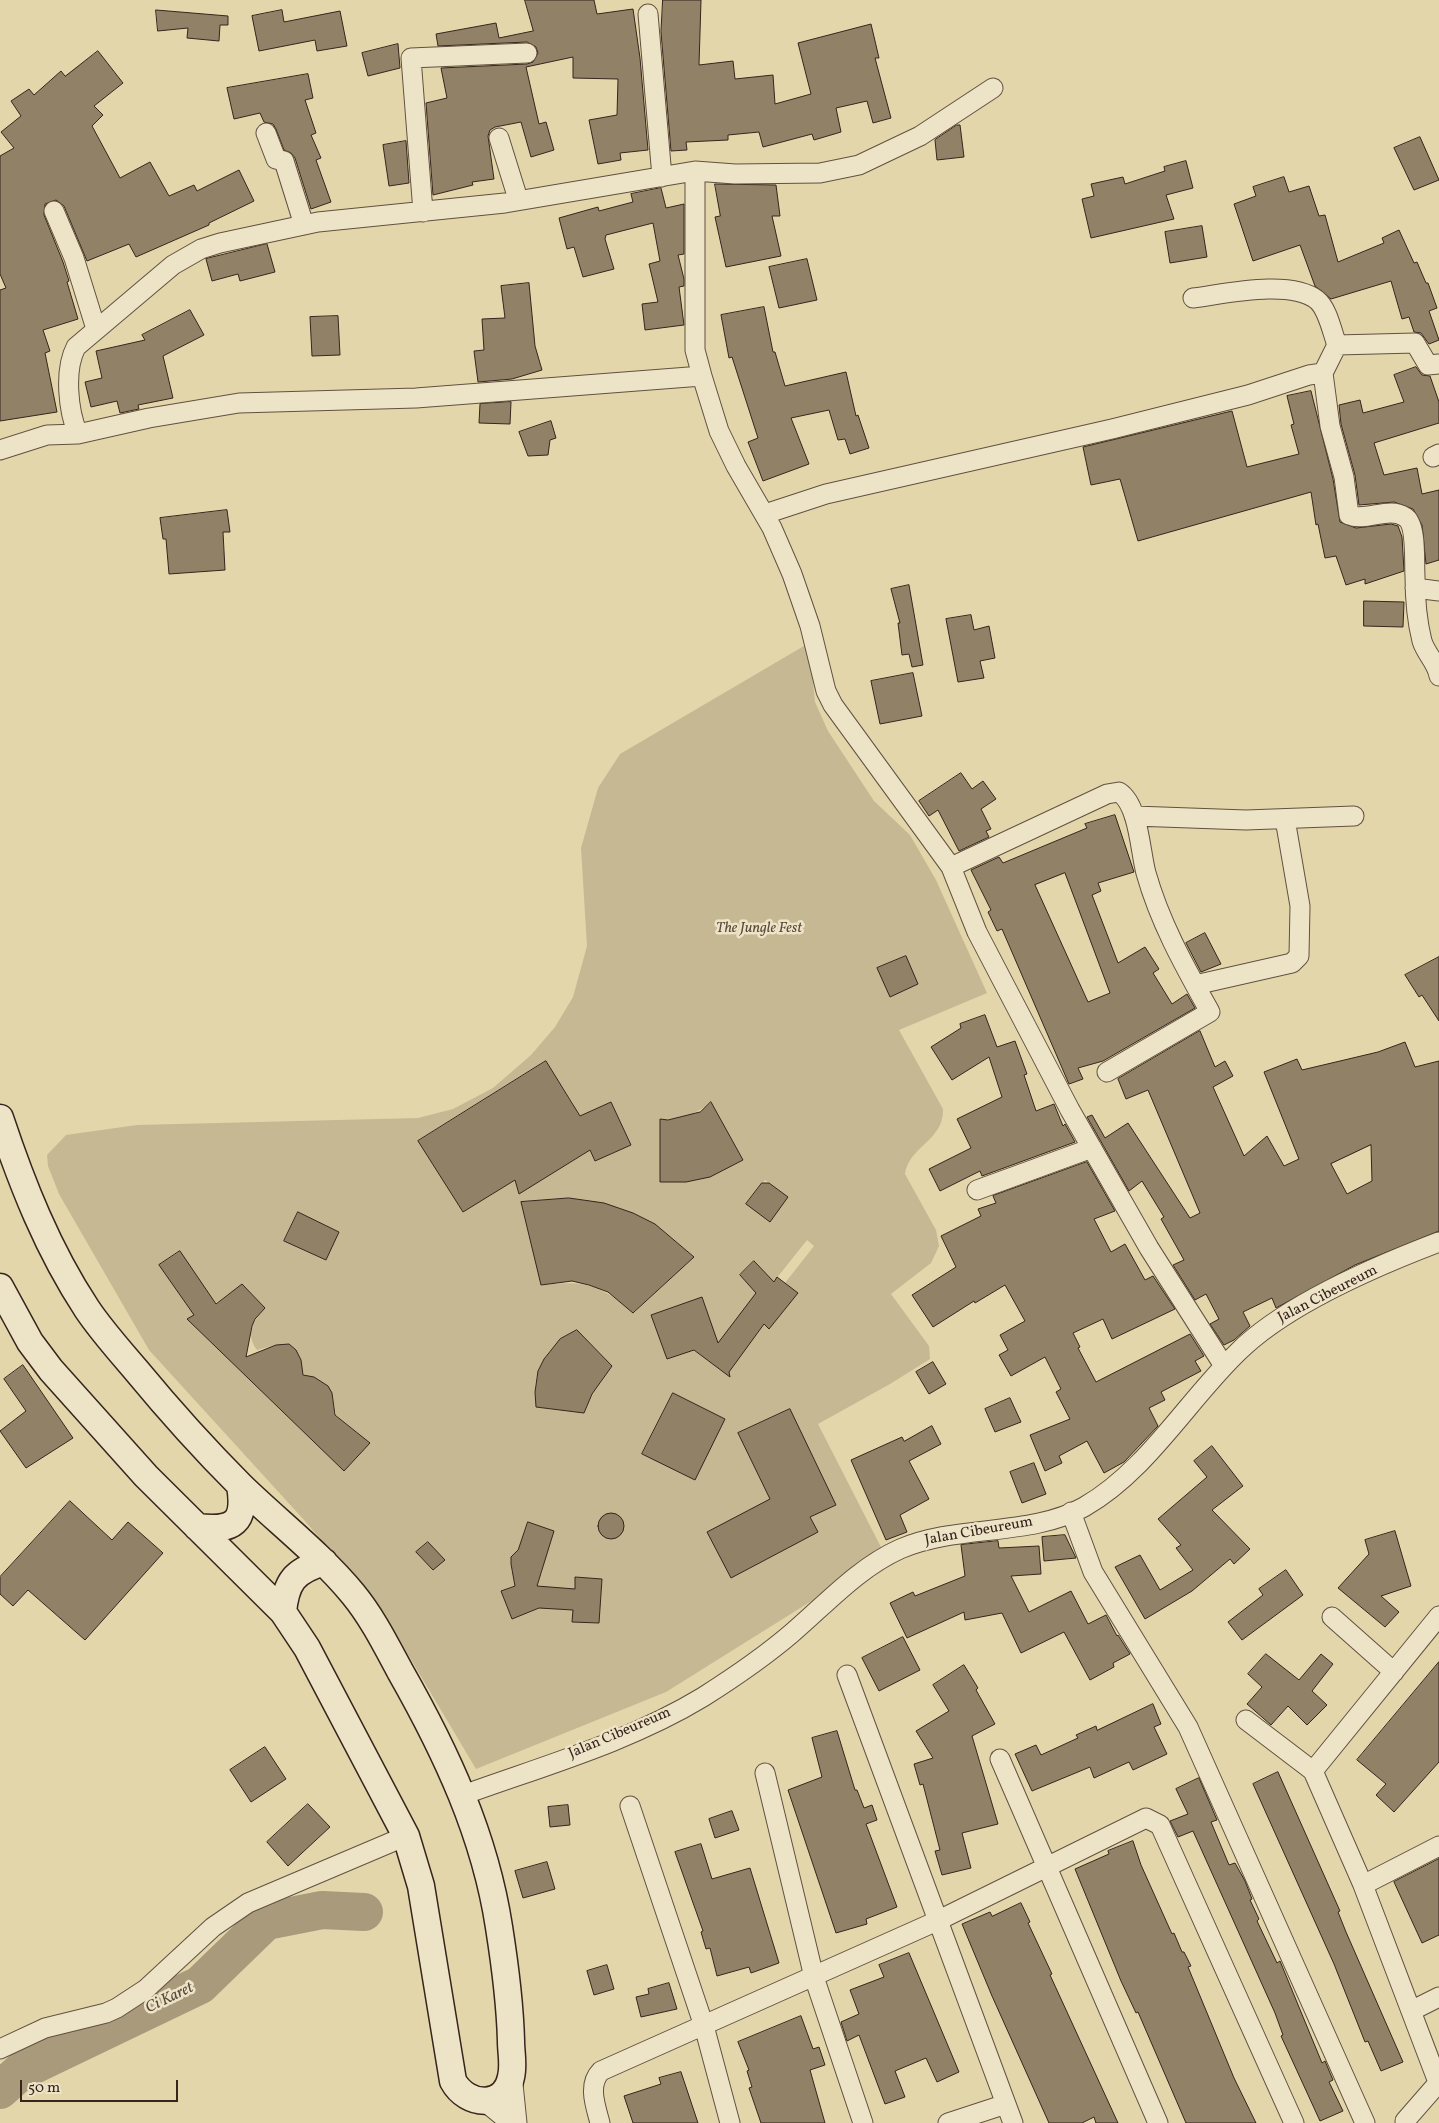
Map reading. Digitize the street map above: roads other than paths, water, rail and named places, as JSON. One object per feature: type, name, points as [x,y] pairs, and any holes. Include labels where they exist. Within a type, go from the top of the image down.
[{"type":"street","points":[[648,14],[662,177]]},
{"type":"street","points":[[423,212],[411,58],[527,53]]},
{"type":"street","points":[[78,434],[70,396],[70,361],[76,347],[183,258],[201,250],[243,237],[304,225],[505,203],[518,199],[695,172],[735,174],[820,173],[858,165],[920,136],[993,88]]},
{"type":"street","points":[[266,133],[276,159],[284,161],[304,225]]},
{"type":"street","points":[[499,138],[518,199]]},
{"type":"street","points":[[695,172],[695,350],[719,431],[736,466],[765,514],[792,574],[807,616],[826,691],[834,705],[952,867],[977,932],[1012,1001],[1092,1148],[1149,1248],[1224,1366]]},
{"type":"street","points":[[54,211],[74,258],[96,329]]},
{"type":"street","points":[[1193,298],[1276,288],[1295,292],[1318,301],[1325,313],[1337,345],[1323,373],[1330,426],[1344,476],[1346,510],[1349,515],[1355,517],[1392,513],[1408,519],[1413,532],[1415,588],[1423,643],[1439,676]]},
{"type":"street","points":[[1337,345],[1415,343],[1428,365],[1439,364]]},
{"type":"street","points":[[765,514],[826,494],[1112,429],[1248,395],[1309,375],[1323,373]]},
{"type":"street","points":[[0,450],[48,436],[78,434],[149,418],[239,403],[416,398],[702,376]]},
{"type":"street","points":[[1415,588],[1439,591]]},
{"type":"street","points":[[952,867],[1113,792],[1119,792],[1124,795],[1134,816],[1146,874],[1169,938],[1210,1012],[1107,1072]]},
{"type":"street","points":[[1134,816],[1246,820],[1354,816]]},
{"type":"street","points":[[1195,985],[1292,963],[1300,956],[1300,906],[1285,819]]},
{"type":"street","points":[[0,1118],[38,1220],[88,1310],[168,1409],[240,1485],[324,1562],[354,1595],[375,1626],[419,1704],[463,1795],[476,1829],[494,1889],[510,2015],[512,2070],[517,2123]]},
{"type":"street","points":[[977,1190],[1092,1148]]},
{"type":"street","name":"Jalan Cibeureum","points":[[463,1795],[638,1730],[701,1698],[788,1636],[872,1564],[902,1549],[934,1537],[1011,1528],[1071,1512],[1085,1506],[1134,1468],[1224,1366],[1267,1326],[1324,1293],[1439,1242]]},
{"type":"street","points":[[0,1287],[30,1342],[106,1435],[283,1612],[307,1648],[406,1836],[421,1886],[453,2081],[467,2098],[484,2101],[496,2098],[506,2089],[512,2070]]},
{"type":"street","points":[[197,1528],[218,1530],[236,1520],[243,1504],[240,1485]]},
{"type":"street","points":[[1071,1512],[1094,1572],[1188,1727],[1365,2123]]},
{"type":"street","points":[[283,1612],[285,1594],[291,1582],[306,1568],[324,1562]]},
{"type":"street","points":[[1313,1771],[1439,1616]]},
{"type":"street","points":[[1332,1617],[1394,1672]]},
{"type":"street","points":[[847,1675],[937,1921],[1014,2123]]},
{"type":"street","points":[[1246,1720],[1313,1771],[1363,1885],[1439,2082],[1405,2121]]},
{"type":"street","points":[[1000,1759],[1158,2123]]},
{"type":"street","points":[[765,1773],[814,1977],[863,2123]]},
{"type":"street","points":[[630,1806],[704,2026],[730,2123]]},
{"type":"street","points":[[600,2123],[593,2092],[596,2076],[601,2071],[937,1921],[1146,1818],[1160,1825],[1294,2123]]},
{"type":"street","points":[[0,2049],[44,2028],[117,2008],[146,1990],[213,1927],[248,1903],[406,1836]]},
{"type":"street","points":[[1363,1885],[1439,1846]]},
{"type":"street","points":[[1411,2011],[1439,1997]]},
{"type":"street","points":[[484,2101],[511,2123]]},
{"type":"street","points":[[948,2123],[1006,2104]]},
{"type":"waterway","name":"Ci Karet","points":[[0,2090],[21,2071],[200,1985],[266,1921],[322,1910],[364,1912]]},
{"type":"park label","name":"The Jungle Fest","points":[[759,929]]}]
